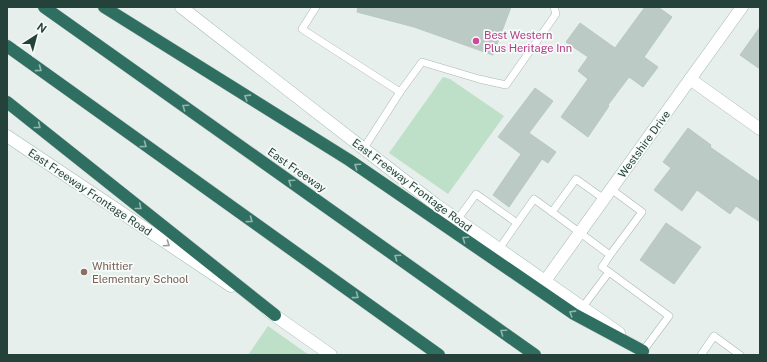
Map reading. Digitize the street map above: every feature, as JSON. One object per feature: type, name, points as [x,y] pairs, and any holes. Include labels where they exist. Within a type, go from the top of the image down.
[{"type":"highway","name":"East Freeway","points":[[44,7],[535,355]]},
{"type":"highway","points":[[104,7],[349,160],[574,314],[646,353]]},
{"type":"highway","points":[[7,46],[439,355]]},
{"type":"highway","points":[[7,102],[275,315]]},
{"type":"main road","name":"East Freeway Frontage Road","points":[[181,7],[435,204],[646,353]]},
{"type":"main road","name":"Westshire Drive","points":[[545,281],[742,7]]},
{"type":"main road","points":[[690,80],[760,129]]},
{"type":"main road","name":"East Freeway Frontage Road","points":[[7,136],[275,315],[331,355]]},
{"type":"lane","points":[[316,7],[302,29],[400,92]]},
{"type":"lane","points":[[364,148],[400,92],[422,62],[479,79],[506,85],[556,14],[554,7]]},
{"type":"lane","points":[[552,212],[576,179],[604,199]]},
{"type":"lane","points":[[611,189],[642,212],[602,267],[669,316],[646,353]]},
{"type":"lane","points":[[457,220],[476,194],[517,223]]},
{"type":"lane","points":[[499,249],[534,199],[610,255]]},
{"type":"lane","points":[[582,308],[609,272]]},
{"type":"lane","points":[[701,355],[714,336],[740,355]]},
{"type":"green space","points":[[443,77],[450,79],[504,116],[448,194],[389,153]]},
{"type":"green space","points":[[268,326],[309,355],[248,355]]},
{"type":"building","name":"Best Western Plus Heritage Inn","points":[[358,7],[511,7],[493,55],[414,27],[357,12]]},
{"type":"building","points":[[645,7],[658,7],[672,17],[644,57],[658,67],[643,87],[629,77],[608,105],[609,106],[588,137],[561,117],[588,79],[578,71],[588,57],[566,42],[580,23],[615,48]]},
{"type":"building","points":[[760,27],[760,69],[740,55]]},
{"type":"building","points":[[535,88],[553,101],[529,133],[556,152],[548,163],[542,159],[509,207],[493,195],[521,154],[498,137]]},
{"type":"building","points":[[688,128],[711,145],[710,147],[760,182],[760,222],[736,206],[730,214],[697,190],[682,211],[654,190],[671,168],[663,162]]},
{"type":"building","points":[[666,223],[701,247],[674,284],[640,260]]},
{"type":"place","name":"Best Western Plus Heritage Inn","points":[[476,41]]},
{"type":"place","name":"Whittier Elementary School","points":[[84,272]]}]
